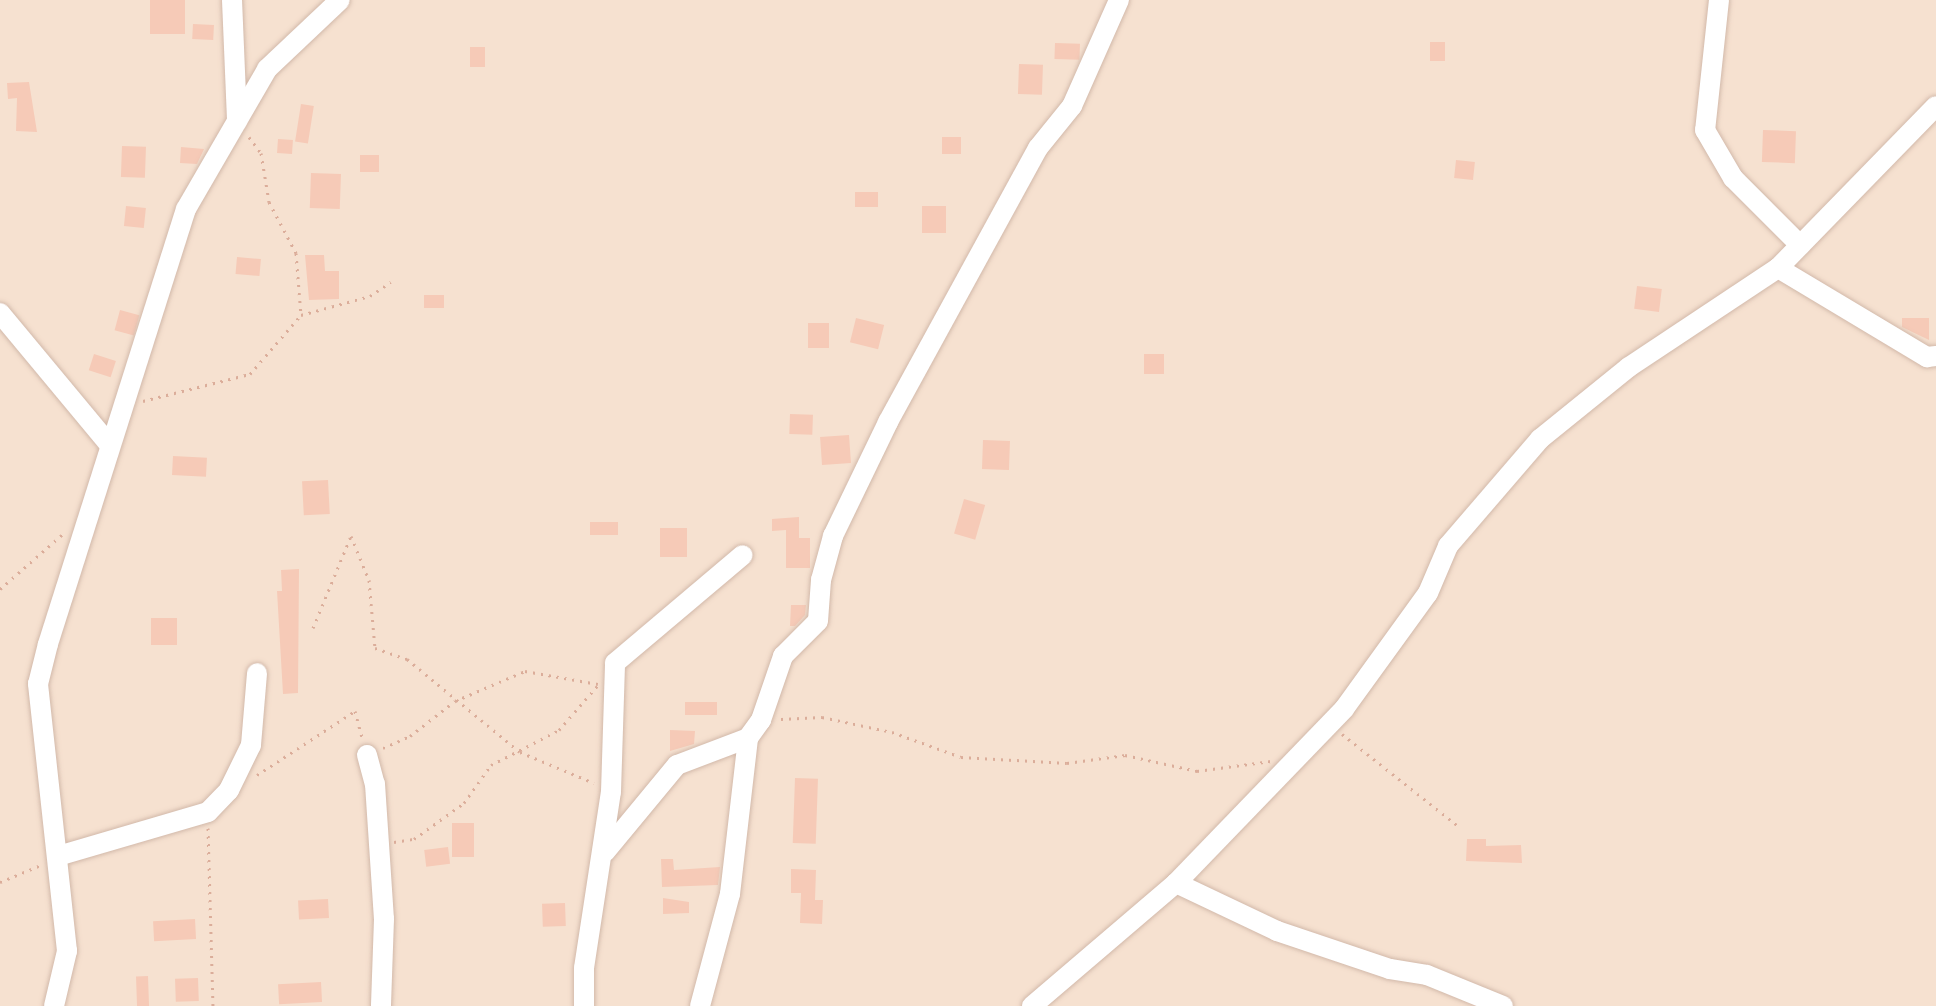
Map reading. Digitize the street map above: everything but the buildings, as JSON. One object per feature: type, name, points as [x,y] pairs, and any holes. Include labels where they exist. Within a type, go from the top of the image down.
[{"type":"street","points":[[232,0],[237,121]]},
{"type":"street","points":[[700,1006],[730,894],[748,738],[761,720],[783,656],[818,621],[821,580],[833,536],[888,422],[1038,148],[1072,106],[1119,0]]},
{"type":"street","points":[[1719,0],[1705,130],[1733,178],[1800,245]]},
{"type":"street","points":[[54,1006],[67,951],[38,684],[108,443],[186,209],[267,69],[337,2]]},
{"type":"street","points":[[1032,1006],[1176,883],[1215,837],[1292,765],[1331,723],[1428,593],[1448,546],[1540,439],[1629,367],[1778,268],[1936,106]]},
{"type":"street","points":[[1778,268],[1927,357],[1936,356]]},
{"type":"street","points":[[0,313],[108,443]]},
{"type":"street","points":[[584,1006],[584,968],[611,792],[606,684],[615,663],[743,555]]},
{"type":"street","points":[[58,856],[208,812],[229,790],[251,745],[257,673]]},
{"type":"street","points":[[603,856],[637,808],[677,765],[748,738]]},
{"type":"street","points":[[367,755],[375,784],[384,919],[381,1006]]},
{"type":"street","points":[[1176,883],[1277,931],[1336,946],[1390,969],[1427,975],[1503,1006]]},
{"type":"path","points":[[237,121],[261,153],[269,202],[296,253],[301,315]]},
{"type":"path","points":[[120,407],[250,374],[301,315],[370,296],[391,282]]},
{"type":"path","points":[[0,589],[66,530]]},
{"type":"path","points":[[313,628],[351,536],[369,580],[375,648],[407,659],[520,752],[611,792]]},
{"type":"path","points":[[378,844],[414,839],[464,803],[491,765],[559,730],[606,684],[615,663]]},
{"type":"path","points":[[255,776],[295,755],[355,711],[367,755],[410,736],[455,701],[525,671],[606,684]]},
{"type":"path","points":[[761,720],[822,717],[892,732],[961,757],[1067,763],[1125,755],[1197,771],[1264,760],[1292,765]]},
{"type":"path","points":[[1331,723],[1458,826]]},
{"type":"path","points":[[208,812],[213,1006]]},
{"type":"path","points":[[0,882],[58,856]]},
{"type":"shaded area","points":[[0,0],[1936,0],[1936,1006],[0,1006]]}]
